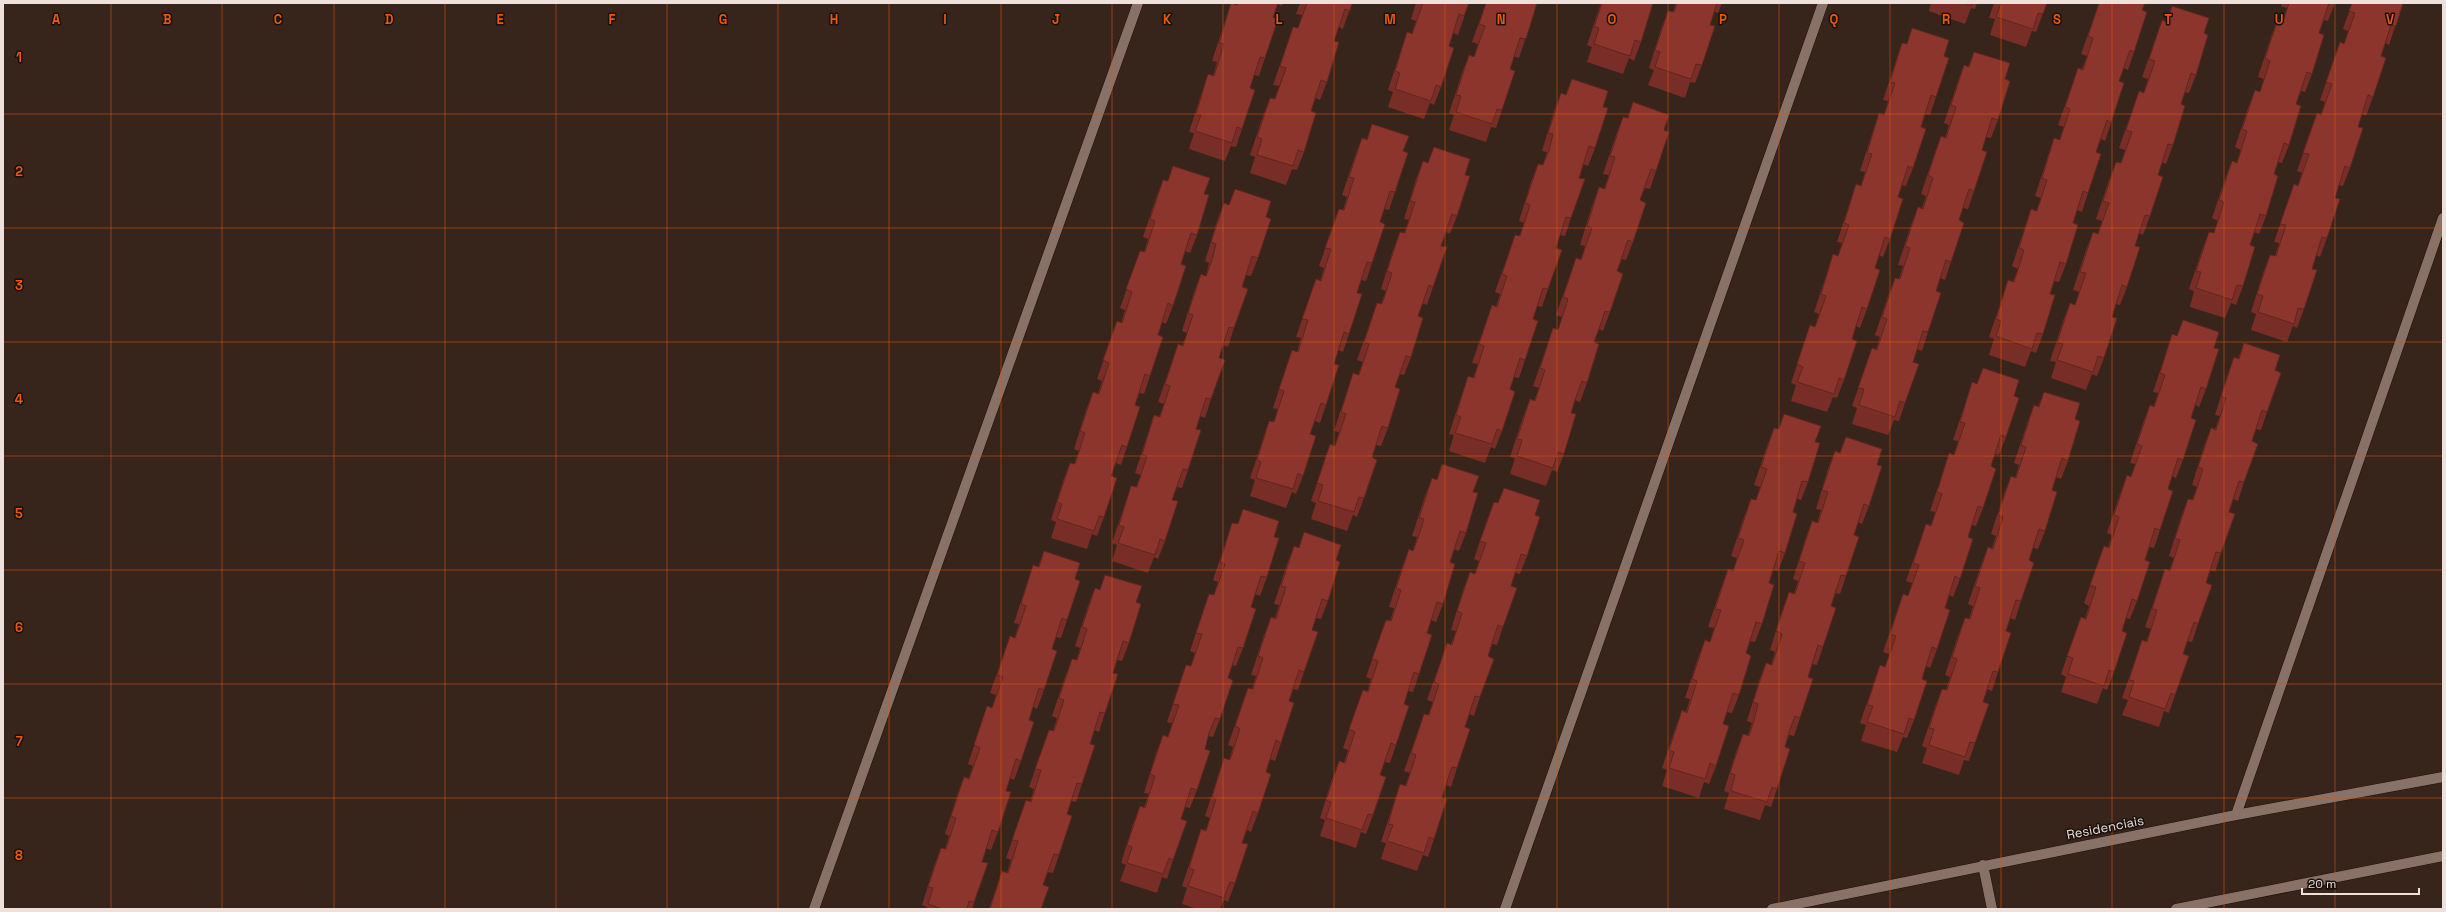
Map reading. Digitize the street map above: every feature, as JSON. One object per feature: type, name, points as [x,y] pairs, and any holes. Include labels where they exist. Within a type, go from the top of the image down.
[{"type":"street","points":[[814,909],[1138,3]]},
{"type":"street","points":[[1505,909],[1823,3]]},
{"type":"street","points":[[2236,815],[2443,218]]},
{"type":"street","name":"Residenciais","points":[[1772,909],[1983,864],[2443,777]]},
{"type":"street","points":[[2176,909],[2443,856]]},
{"type":"street","points":[[1983,864],[1992,909]]},
{"type":"building","points":[[1231,3],[1237,5],[1238,3],[1278,3],[1273,17],[1278,19],[1265,58],[1260,57],[1250,88],[1255,90],[1242,129],[1237,127],[1232,143],[1195,131],[1201,115],[1196,114],[1208,74],[1214,76],[1224,44],[1219,43]]},
{"type":"building","points":[[1307,3],[1352,3],[1350,11],[1345,9],[1334,41],[1339,42],[1327,82],[1321,80],[1311,111],[1316,113],[1304,152],[1298,150],[1293,166],[1257,155],[1262,139],[1257,137],[1270,98],[1275,99],[1286,68],[1280,66],[1293,27],[1298,28]]},
{"type":"building","points":[[1423,3],[1469,3],[1464,16],[1459,14],[1449,46],[1454,48],[1441,87],[1436,85],[1431,101],[1395,89],[1400,73],[1395,71],[1407,32],[1412,34]]},
{"type":"building","points":[[1486,3],[1537,3],[1526,39],[1520,38],[1510,69],[1515,71],[1502,110],[1497,109],[1492,124],[1456,112],[1461,96],[1456,95],[1469,55],[1474,57],[1485,26],[1479,24]]},
{"type":"building","points":[[1602,3],[1653,3],[1641,42],[1635,40],[1630,56],[1594,44],[1599,28],[1594,27]]},
{"type":"building","points":[[1677,3],[1717,3],[1710,25],[1715,26],[1702,65],[1696,64],[1691,79],[1655,67],[1660,52],[1655,50],[1668,11],[1674,12]]},
{"type":"building","points":[[1964,3],[1972,3],[1971,6]]},
{"type":"building","points":[[2001,3],[2047,3],[2043,14],[2038,13],[2033,29],[1996,17]]},
{"type":"building","points":[[2099,3],[2145,3],[2142,10],[2147,12],[2134,52],[2130,50],[2119,81],[2124,83],[2111,123],[2107,120],[2096,152],[2101,154],[2088,193],[2083,191],[2073,223],[2078,225],[2066,264],[2060,262],[2050,294],[2055,295],[2043,334],[2037,333],[2032,349],[1996,336],[2001,321],[1996,319],[2008,280],[2014,282],[2024,250],[2019,248],[2031,209],[2037,211],[2047,180],[2042,178],[2054,138],[2060,140],[2070,109],[2065,107],[2078,68],[2083,70],[2093,38],[2088,36]]},
{"type":"building","points":[[2289,3],[2329,3],[2319,33],[2324,35],[2312,74],[2307,72],[2296,104],[2301,106],[2289,145],[2284,143],[2274,174],[2278,176],[2266,216],[2260,214],[2250,245],[2255,247],[2243,286],[2237,285],[2232,300],[2196,288],[2201,272],[2196,271],[2209,232],[2214,233],[2224,202],[2219,200],[2232,161],[2237,163],[2247,131],[2242,129],[2255,90],[2260,92],[2270,61],[2265,58],[2278,19],[2283,21]]},
{"type":"building","points":[[2352,3],[2403,3],[2396,26],[2391,25],[2381,56],[2386,58],[2373,97],[2368,95],[2358,127],[2363,128],[2350,168],[2345,166],[2335,198],[2340,199],[2327,238],[2322,237],[2312,269],[2317,270],[2304,309],[2298,308],[2294,324],[2258,312],[2263,296],[2257,294],[2270,255],[2276,256],[2286,225],[2280,224],[2294,184],[2298,186],[2309,154],[2303,153],[2317,113],[2321,115],[2332,84],[2326,82],[2340,42],[2344,44],[2355,13],[2349,11]]},
{"type":"building","points":[[2172,6],[2209,18],[2204,33],[2208,35],[2196,75],[2191,73],[2181,104],[2185,106],[2173,145],[2168,144],[2158,175],[2163,177],[2150,216],[2145,215],[2135,246],[2140,247],[2127,287],[2122,285],[2112,317],[2117,318],[2104,358],[2098,356],[2093,372],[2057,360],[2063,344],[2057,343],[2070,303],[2075,305],[2086,273],[2080,272],[2093,232],[2098,234],[2109,203],[2103,201],[2116,162],[2121,163],[2132,132],[2126,130],[2139,91],[2144,93],[2155,61],[2149,59],[2162,20],[2167,22]]},
{"type":"building","points":[[1912,28],[1949,40],[1944,56],[1949,58],[1936,97],[1931,95],[1921,127],[1926,129],[1913,168],[1908,166],[1898,197],[1903,199],[1890,239],[1885,237],[1875,268],[1880,270],[1867,309],[1862,307],[1852,339],[1857,341],[1844,380],[1839,378],[1834,394],[1797,382],[1803,367],[1797,364],[1810,325],[1815,327],[1826,296],[1821,294],[1833,254],[1838,256],[1849,225],[1844,223],[1856,184],[1861,186],[1872,154],[1867,153],[1879,113],[1884,115],[1895,83],[1890,82],[1902,43],[1907,44]]},
{"type":"building","points":[[1974,52],[2010,63],[2005,79],[2010,81],[1998,120],[1992,118],[1982,150],[1987,152],[1974,191],[1969,189],[1959,220],[1964,223],[1951,262],[1946,260],[1936,291],[1941,293],[1928,332],[1923,331],[1913,362],[1919,364],[1905,403],[1900,401],[1895,417],[1859,405],[1864,389],[1858,388],[1872,348],[1877,350],[1887,319],[1882,317],[1895,278],[1900,279],[1910,248],[1905,246],[1918,207],[1923,209],[1933,178],[1928,175],[1941,136],[1946,138],[1956,107],[1951,105],[1964,65],[1969,67]]},
{"type":"building","points":[[1572,79],[1608,91],[1603,107],[1608,108],[1595,148],[1589,146],[1579,178],[1585,179],[1571,218],[1566,217],[1556,248],[1562,250],[1548,289],[1543,288],[1533,319],[1538,321],[1525,360],[1520,358],[1510,389],[1515,392],[1502,431],[1497,429],[1492,444],[1455,433],[1461,417],[1456,415],[1468,376],[1474,378],[1484,346],[1479,344],[1492,305],[1497,307],[1507,276],[1502,274],[1515,235],[1520,236],[1530,205],[1525,203],[1538,164],[1543,165],[1549,150],[1553,134],[1548,133],[1561,93],[1566,95]]},
{"type":"building","points":[[1633,102],[1669,115],[1664,130],[1669,132],[1656,171],[1651,169],[1640,200],[1646,203],[1633,242],[1628,240],[1617,271],[1623,274],[1610,312],[1605,311],[1594,342],[1599,344],[1587,383],[1582,381],[1576,397],[1571,413],[1576,414],[1564,454],[1558,452],[1553,468],[1517,456],[1522,440],[1517,439],[1530,399],[1535,401],[1545,370],[1540,368],[1553,328],[1558,330],[1568,299],[1563,297],[1576,258],[1581,260],[1592,228],[1587,226],[1599,187],[1605,189],[1615,157],[1610,156],[1623,117],[1628,118]]},
{"type":"building","points":[[1372,124],[1409,136],[1403,151],[1408,153],[1395,192],[1390,191],[1380,222],[1385,224],[1372,263],[1367,262],[1362,277],[1357,293],[1362,294],[1349,334],[1344,332],[1334,364],[1339,365],[1326,405],[1321,403],[1310,434],[1316,436],[1303,476],[1298,473],[1293,489],[1256,478],[1261,462],[1257,460],[1269,421],[1274,422],[1284,391],[1279,389],[1292,350],[1298,352],[1308,320],[1302,319],[1316,279],[1321,281],[1331,249],[1325,248],[1339,209],[1344,210],[1354,178],[1349,177],[1362,138],[1367,140]]},
{"type":"building","points":[[1434,147],[1470,159],[1465,175],[1470,176],[1457,216],[1452,214],[1441,246],[1447,247],[1433,287],[1429,285],[1418,316],[1423,318],[1411,357],[1406,356],[1395,387],[1400,389],[1388,428],[1382,426],[1372,457],[1377,460],[1364,498],[1359,497],[1354,512],[1318,501],[1323,485],[1317,483],[1330,444],[1335,446],[1346,414],[1341,412],[1353,373],[1359,375],[1369,344],[1364,342],[1377,303],[1382,304],[1392,273],[1387,271],[1400,232],[1405,233],[1415,202],[1410,201],[1423,161],[1428,163]]},
{"type":"building","points":[[1173,166],[1210,178],[1204,194],[1209,195],[1197,235],[1191,233],[1181,264],[1186,266],[1173,306],[1168,303],[1158,335],[1163,337],[1150,376],[1145,374],[1135,405],[1140,407],[1127,447],[1122,445],[1111,476],[1117,478],[1104,517],[1099,516],[1094,531],[1057,519],[1062,504],[1057,502],[1070,463],[1075,464],[1085,433],[1080,431],[1093,392],[1099,394],[1109,363],[1103,360],[1117,321],[1122,323],[1132,292],[1126,289],[1140,251],[1145,252],[1155,221],[1150,219],[1163,180],[1168,181]]},
{"type":"building","points":[[1235,189],[1271,201],[1266,217],[1271,219],[1258,258],[1252,256],[1242,287],[1248,289],[1234,328],[1229,327],[1219,358],[1225,360],[1211,399],[1206,398],[1196,429],[1201,430],[1188,470],[1183,469],[1172,500],[1178,501],[1165,541],[1160,539],[1155,555],[1118,543],[1124,527],[1119,525],[1131,486],[1137,487],[1147,456],[1142,455],[1154,415],[1160,417],[1170,386],[1165,384],[1178,344],[1183,346],[1193,315],[1188,313],[1201,274],[1206,276],[1212,260],[1216,244],[1211,242],[1224,203],[1229,205]]},
{"type":"building","points":[[2183,320],[2219,332],[2214,348],[2219,349],[2206,389],[2201,387],[2191,418],[2196,420],[2183,460],[2178,458],[2168,489],[2173,491],[2160,530],[2155,528],[2145,560],[2150,562],[2137,601],[2132,599],[2122,631],[2127,633],[2114,672],[2109,670],[2104,686],[2068,674],[2073,658],[2067,656],[2081,617],[2086,619],[2096,587],[2090,585],[2104,546],[2109,548],[2119,517],[2114,515],[2127,475],[2131,477],[2142,446],[2137,444],[2150,405],[2154,407],[2165,375],[2160,373],[2172,334],[2177,336]]},
{"type":"building","points":[[2244,343],[2280,355],[2275,370],[2281,373],[2267,412],[2262,410],[2252,441],[2258,444],[2244,482],[2239,481],[2229,512],[2235,514],[2221,553],[2216,552],[2206,583],[2212,585],[2198,624],[2194,622],[2183,654],[2189,656],[2175,695],[2171,693],[2165,709],[2129,697],[2134,681],[2129,680],[2142,640],[2147,642],[2157,610],[2152,609],[2165,569],[2170,571],[2180,540],[2175,538],[2188,499],[2193,500],[2203,469],[2198,467],[2211,428],[2216,430],[2226,398],[2221,396],[2234,357],[2239,359]]},
{"type":"building","points":[[1983,368],[2019,380],[2014,396],[2019,398],[2006,437],[2001,435],[1991,466],[1996,469],[1983,508],[1978,506],[1968,537],[1973,539],[1960,579],[1955,576],[1945,608],[1950,610],[1937,649],[1932,647],[1922,679],[1927,681],[1914,720],[1909,718],[1904,734],[1867,722],[1873,706],[1867,705],[1880,665],[1885,667],[1896,636],[1890,634],[1903,594],[1908,596],[1919,565],[1913,563],[1926,524],[1931,526],[1942,494],[1937,492],[1949,453],[1954,455],[1965,423],[1960,422],[1972,382],[1977,384]]},
{"type":"building","points":[[2044,392],[2080,403],[2075,419],[2080,421],[2068,461],[2062,458],[2052,490],[2057,492],[2045,531],[2039,529],[2029,560],[2034,563],[2021,601],[2016,600],[2006,631],[2011,633],[1998,672],[1993,671],[1983,702],[1989,704],[1975,743],[1970,742],[1965,757],[1929,745],[1934,729],[1929,728],[1942,689],[1947,690],[1957,659],[1952,657],[1965,618],[1970,619],[1980,588],[1975,586],[1988,547],[1993,549],[2003,517],[1998,515],[2011,476],[2016,478],[2026,447],[2021,445],[2034,405],[2039,407]]},
{"type":"building","points":[[1784,414],[1821,426],[1815,442],[1820,443],[1808,482],[1802,481],[1793,512],[1797,514],[1785,553],[1779,551],[1769,583],[1774,585],[1762,624],[1756,622],[1746,653],[1751,656],[1739,695],[1733,693],[1723,724],[1729,726],[1716,766],[1710,763],[1705,779],[1669,768],[1674,752],[1669,750],[1682,710],[1687,713],[1697,681],[1692,679],[1705,640],[1710,642],[1721,610],[1715,609],[1728,569],[1733,571],[1744,540],[1738,538],[1751,499],[1756,500],[1767,469],[1761,467],[1774,428],[1779,429]]},
{"type":"building","points":[[1846,437],[1882,449],[1877,465],[1882,466],[1869,506],[1864,504],[1854,535],[1859,537],[1846,576],[1841,575],[1831,606],[1836,608],[1823,647],[1818,645],[1808,677],[1813,679],[1800,718],[1795,716],[1789,732],[1785,747],[1790,749],[1777,789],[1772,787],[1767,802],[1731,791],[1735,775],[1730,773],[1743,734],[1749,736],[1758,704],[1753,702],[1766,663],[1772,665],[1782,634],[1776,631],[1789,592],[1795,594],[1805,563],[1799,561],[1812,521],[1818,523],[1828,492],[1822,490],[1835,451],[1840,453]]},
{"type":"building","points":[[1442,464],[1479,476],[1473,492],[1478,493],[1466,533],[1460,531],[1450,562],[1455,564],[1443,604],[1437,602],[1427,633],[1432,635],[1419,674],[1414,672],[1404,704],[1409,706],[1396,745],[1391,743],[1380,775],[1386,777],[1373,815],[1368,814],[1362,830],[1326,818],[1331,802],[1326,800],[1339,761],[1345,763],[1355,732],[1349,729],[1363,690],[1368,692],[1378,661],[1372,659],[1386,620],[1391,621],[1401,590],[1396,588],[1409,549],[1413,551],[1419,535],[1424,519],[1419,518],[1432,478],[1437,480]]},
{"type":"building","points":[[1504,488],[1540,500],[1535,515],[1540,517],[1527,556],[1521,554],[1511,586],[1517,588],[1503,627],[1498,625],[1488,656],[1494,659],[1480,697],[1475,696],[1465,727],[1470,729],[1457,768],[1452,767],[1447,782],[1442,798],[1447,799],[1434,839],[1429,837],[1424,853],[1387,841],[1393,825],[1388,824],[1400,784],[1406,786],[1416,755],[1411,753],[1424,714],[1429,715],[1439,684],[1434,682],[1447,643],[1452,645],[1462,613],[1457,611],[1470,572],[1475,574],[1486,543],[1480,541],[1494,502],[1498,503]]},
{"type":"building","points":[[1243,509],[1279,521],[1274,537],[1279,538],[1267,577],[1261,576],[1251,607],[1256,609],[1243,648],[1238,647],[1228,678],[1233,680],[1220,719],[1215,718],[1209,733],[1205,749],[1210,751],[1197,790],[1191,788],[1181,819],[1187,821],[1173,860],[1169,858],[1163,874],[1127,863],[1132,847],[1127,845],[1140,806],[1145,808],[1155,776],[1150,774],[1163,735],[1168,737],[1179,705],[1173,704],[1186,665],[1191,666],[1202,634],[1196,633],[1209,594],[1214,595],[1225,564],[1220,562],[1232,523],[1238,524]]},
{"type":"building","points":[[1304,532],[1341,545],[1336,560],[1340,562],[1328,601],[1322,599],[1312,630],[1318,632],[1304,672],[1299,670],[1289,701],[1294,703],[1281,743],[1276,740],[1266,772],[1271,774],[1258,813],[1253,811],[1242,843],[1248,844],[1235,883],[1230,882],[1224,898],[1188,886],[1194,870],[1189,868],[1201,829],[1206,831],[1216,799],[1212,797],[1224,758],[1230,760],[1240,729],[1235,726],[1248,688],[1253,689],[1263,658],[1258,656],[1271,617],[1276,619],[1286,587],[1281,586],[1294,546],[1299,548]]},
{"type":"building","points":[[1044,551],[1080,563],[1075,579],[1080,581],[1067,620],[1062,618],[1052,649],[1057,651],[1044,690],[1039,688],[1029,720],[1034,722],[1021,761],[1016,759],[1006,791],[1011,792],[998,832],[992,830],[982,862],[988,863],[974,902],[969,901],[967,909],[942,909],[928,904],[933,888],[928,887],[941,848],[946,849],[956,818],[951,816],[964,777],[969,779],[980,748],[974,745],[987,706],[992,708],[1003,677],[997,675],[1010,636],[1015,638],[1026,606],[1021,604],[1033,565],[1039,567]]},
{"type":"building","points":[[1105,575],[1142,586],[1136,602],[1141,604],[1129,643],[1123,641],[1113,673],[1118,674],[1105,713],[1100,712],[1090,744],[1095,745],[1082,784],[1077,783],[1067,814],[1072,816],[1059,855],[1054,854],[1043,885],[1049,887],[1041,909],[990,909],[1002,871],[1008,873],[1018,841],[1012,840],[1026,800],[1031,802],[1041,770],[1035,769],[1049,730],[1054,731],[1064,700],[1059,698],[1072,659],[1077,660],[1082,645],[1087,629],[1082,627],[1095,588],[1100,590]]}]
